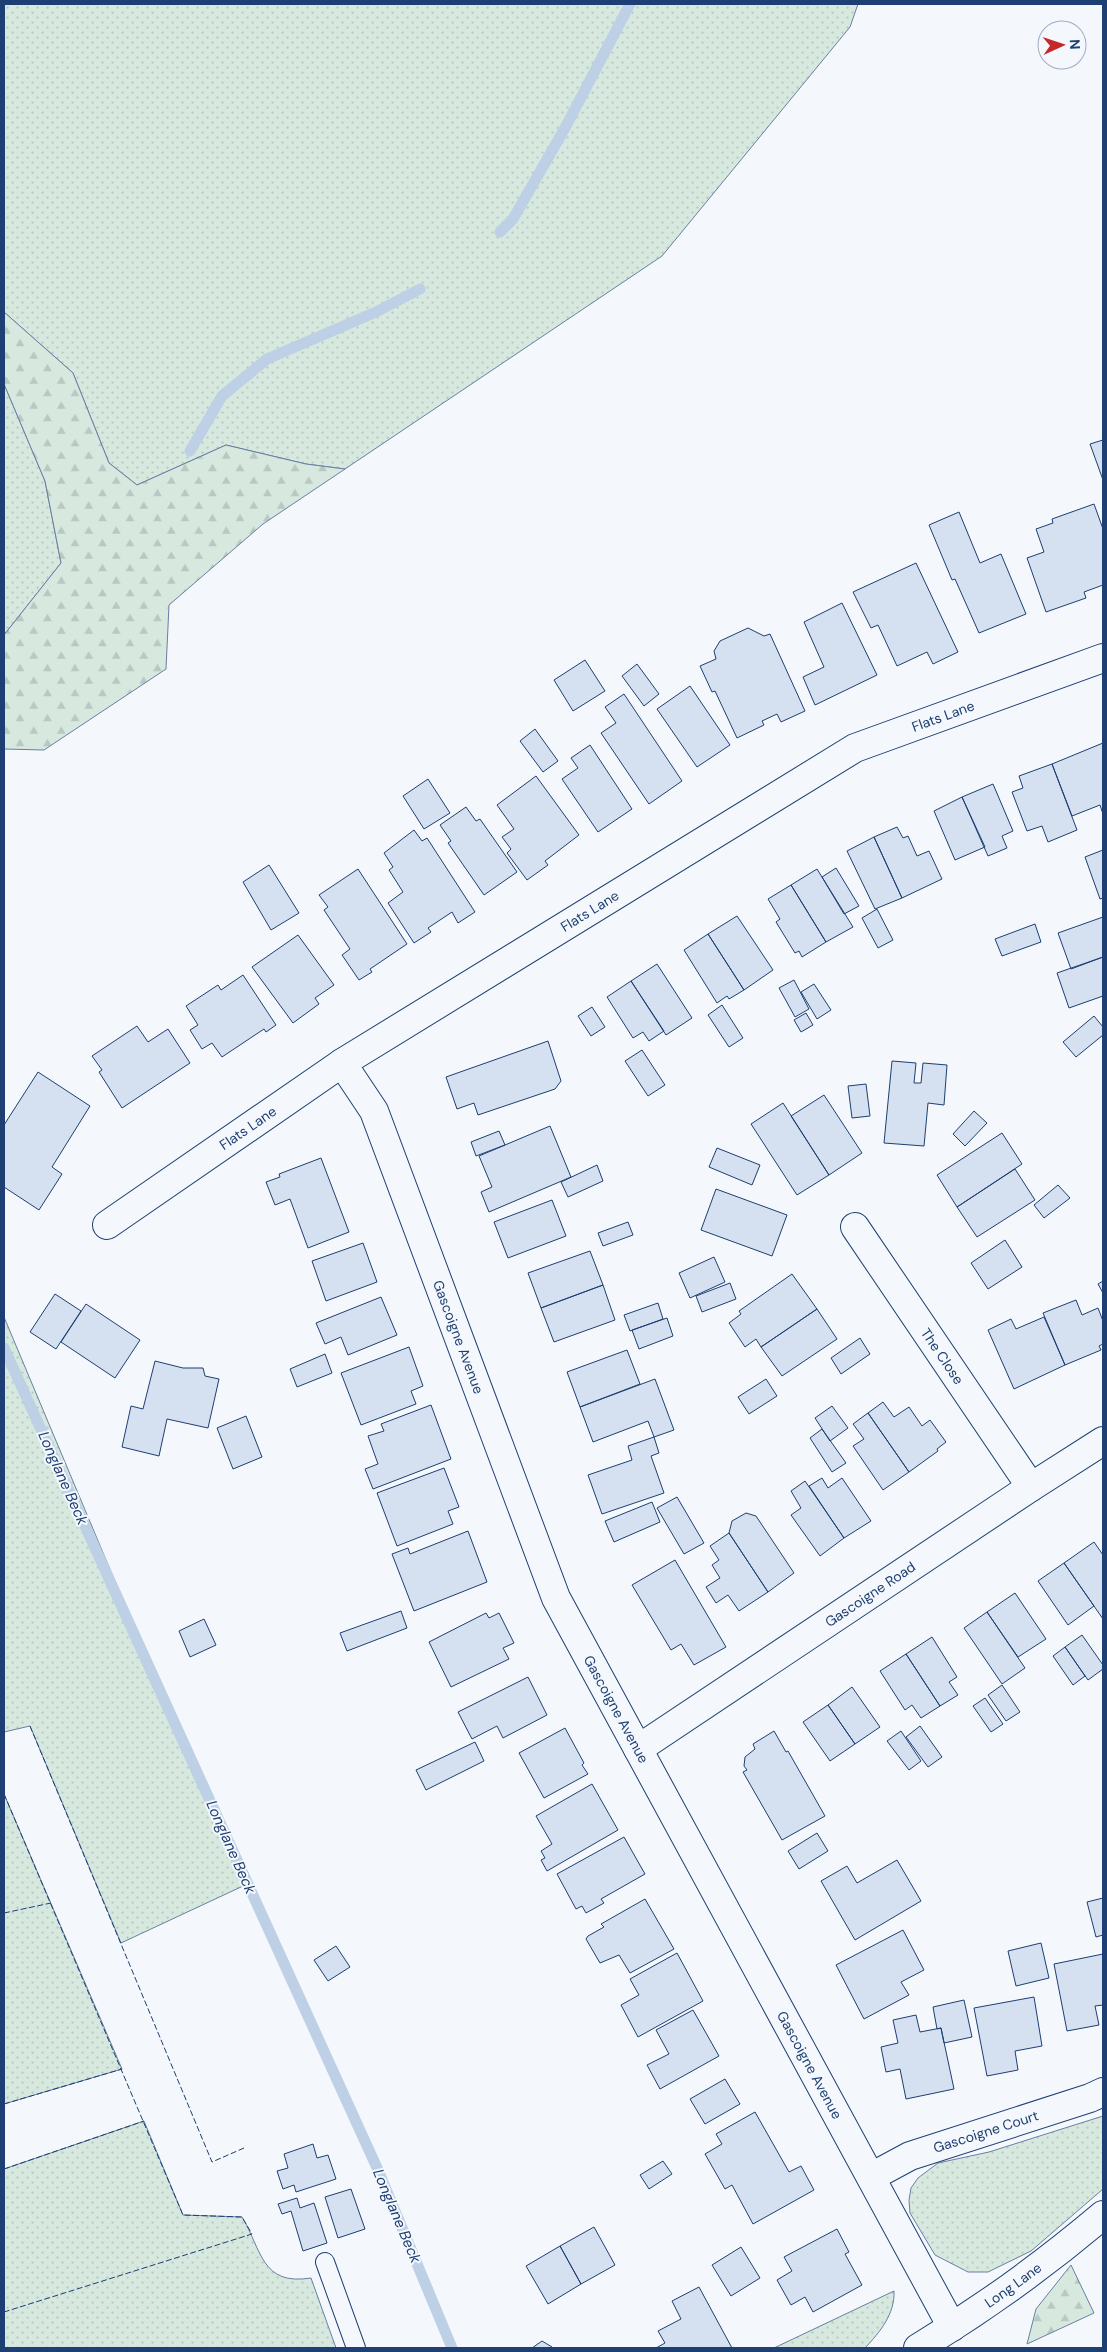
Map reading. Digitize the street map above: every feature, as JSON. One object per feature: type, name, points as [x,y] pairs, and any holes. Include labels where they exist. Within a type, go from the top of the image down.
[{"type":"street","name":"Flats Lane","points":[[107,1225],[342,1063],[855,748],[1103,658]]},
{"type":"street","name":"Gascoigne Avenue","points":[[342,1063],[374,1111],[556,1598],[952,2327]]},
{"type":"street","name":"The Close","points":[[855,1227],[1031,1487]]},
{"type":"street","name":"Gascoigne Road","points":[[638,1750],[1031,1487],[1103,1441]]},
{"type":"street","name":"Gascoigne Court","points":[[871,2177],[910,2156],[1090,2098],[1103,2092]]},
{"type":"street","name":"Long Lane","points":[[918,2348],[1008,2289],[1103,2215]]},
{"type":"lane","points":[[325,2262],[356,2348]]},
{"type":"green space","points":[[4,4],[858,4],[850,27],[662,256],[345,469],[306,464],[226,445],[137,485],[109,463],[73,373],[4,312]]},
{"type":"green space","points":[[4,312],[73,373],[109,463],[137,485],[226,445],[306,464],[345,469],[263,524],[169,605],[166,669],[44,750],[4,749],[4,635],[61,563],[45,481],[4,384]]},
{"type":"green space","points":[[4,384],[45,481],[61,563],[4,635]]},
{"type":"green space","points":[[4,1317],[243,1886],[121,1943],[30,1726],[4,1732]]},
{"type":"green space","points":[[4,1794],[122,2069],[4,2104]]},
{"type":"green space","points":[[1103,2116],[1103,2189],[1031,2251],[988,2272],[968,2272],[935,2255],[910,2213],[909,2200],[911,2188],[918,2178],[938,2163],[989,2152]]},
{"type":"green space","points":[[144,2121],[183,2215],[242,2217],[259,2253],[272,2271],[294,2279],[311,2278],[336,2348],[4,2348],[4,2169]]},
{"type":"green space","points":[[1071,2265],[1094,2313],[1027,2344],[1036,2309]]},
{"type":"green space","points":[[894,2291],[892,2307],[886,2322],[865,2348],[774,2348]]},
{"type":"building","points":[[1103,440],[1103,480],[1090,444]]},
{"type":"building","points":[[1094,504],[1103,529],[1103,585],[1084,592],[1086,598],[1046,612],[1027,558],[1044,552],[1036,529],[1053,523],[1052,519]]},
{"type":"building","points":[[959,512],[980,563],[1001,554],[1026,614],[979,633],[955,579],[952,580],[929,525]]},
{"type":"building","points":[[916,563],[958,652],[933,664],[927,652],[897,666],[878,625],[871,628],[853,592]]},
{"type":"building","points":[[842,603],[877,675],[815,705],[803,677],[824,667],[804,622]]},
{"type":"building","points":[[748,628],[764,636],[770,634],[805,711],[781,722],[777,714],[762,721],[764,725],[737,738],[715,691],[712,692],[700,666],[716,659],[714,651],[720,641]]},
{"type":"building","points":[[585,660],[605,691],[573,711],[554,680]]},
{"type":"building","points":[[637,664],[659,694],[644,706],[622,676]]},
{"type":"building","points":[[690,686],[730,745],[697,767],[657,709]]},
{"type":"building","points":[[624,694],[682,781],[649,804],[601,733],[616,723],[605,707]]},
{"type":"building","points":[[535,729],[558,761],[543,772],[520,741]]},
{"type":"building","points":[[1103,743],[1103,814],[1100,805],[1072,816],[1052,764]]},
{"type":"building","points":[[590,745],[632,809],[598,832],[562,779],[578,768],[571,758]]},
{"type":"building","points":[[1052,764],[1077,830],[1048,842],[1042,826],[1027,831],[1012,792],[1023,788],[1019,776]]},
{"type":"building","points":[[536,776],[579,835],[545,861],[548,865],[527,880],[507,853],[511,849],[502,837],[514,829],[497,805]]},
{"type":"building","points":[[428,779],[450,813],[424,829],[403,796]]},
{"type":"building","points":[[993,784],[1013,831],[1002,836],[1007,848],[988,856],[962,797]]},
{"type":"building","points":[[962,797],[985,847],[955,860],[934,811]]},
{"type":"building","points":[[466,807],[476,821],[480,819],[517,872],[484,895],[448,843],[451,841],[440,825]]},
{"type":"building","points":[[897,827],[903,838],[908,836],[917,856],[929,851],[942,879],[902,898],[874,837]]},
{"type":"building","points":[[414,830],[422,841],[427,838],[475,912],[458,923],[452,912],[428,928],[431,932],[414,943],[388,903],[403,892],[389,870],[393,867],[384,853]]},
{"type":"building","points":[[874,837],[902,898],[875,909],[847,851]]},
{"type":"building","points":[[1103,850],[1103,898],[1100,899],[1085,857]]},
{"type":"building","points":[[269,865],[299,913],[271,930],[243,882]]},
{"type":"building","points":[[836,868],[859,906],[844,914],[822,877]]},
{"type":"building","points":[[358,869],[407,944],[370,969],[372,972],[359,980],[342,955],[350,949],[324,910],[328,907],[319,895]]},
{"type":"building","points":[[817,869],[853,927],[826,942],[791,885]]},
{"type":"building","points":[[791,885],[826,942],[802,957],[799,951],[795,953],[776,922],[780,919],[768,899]]},
{"type":"building","points":[[877,909],[893,940],[878,948],[862,918]]},
{"type":"building","points":[[737,916],[773,970],[744,990],[708,934]]},
{"type":"building","points":[[1103,917],[1103,957],[1071,969],[1058,933]]},
{"type":"building","points":[[1035,924],[1041,942],[1002,956],[995,939]]},
{"type":"building","points":[[708,934],[744,990],[729,999],[727,996],[717,1003],[684,950]]},
{"type":"building","points":[[298,935],[334,985],[315,998],[319,1004],[293,1023],[252,967]]},
{"type":"building","points":[[1103,957],[1103,996],[1069,1008],[1057,973]]},
{"type":"building","points":[[657,964],[692,1018],[666,1035],[631,981]]},
{"type":"building","points":[[243,975],[276,1025],[266,1032],[264,1029],[222,1057],[212,1043],[202,1049],[190,1030],[198,1025],[186,1006],[218,985],[221,990]]},
{"type":"building","points":[[794,980],[809,1009],[795,1017],[779,988]]},
{"type":"building","points":[[631,981],[664,1031],[649,1041],[643,1032],[633,1038],[607,997]]},
{"type":"building","points":[[814,984],[831,1010],[817,1019],[801,992]]},
{"type":"building","points":[[722,1005],[743,1038],[729,1047],[708,1015]]},
{"type":"building","points":[[592,1007],[605,1027],[591,1036],[578,1016]]},
{"type":"building","points":[[806,1013],[813,1025],[801,1032],[794,1020]]},
{"type":"building","points":[[1094,1016],[1103,1027],[1103,1035],[1076,1057],[1063,1042]]},
{"type":"building","points":[[137,1026],[148,1042],[168,1029],[190,1063],[122,1108],[99,1072],[102,1070],[92,1056]]},
{"type":"building","points":[[548,1041],[561,1081],[555,1089],[478,1115],[474,1103],[457,1109],[446,1077]]},
{"type":"building","points":[[642,1050],[665,1085],[648,1096],[625,1061]]},
{"type":"building","points":[[892,1061],[916,1063],[914,1083],[921,1083],[923,1063],[947,1065],[944,1105],[928,1103],[924,1146],[884,1143]]},
{"type":"building","points":[[38,1072],[90,1106],[52,1167],[62,1174],[39,1210],[4,1187],[4,1125]]},
{"type":"building","points":[[866,1084],[870,1116],[852,1118],[848,1086]]},
{"type":"building","points":[[824,1095],[862,1153],[829,1175],[791,1116]]},
{"type":"building","points":[[783,1103],[829,1175],[797,1195],[751,1124]]},
{"type":"building","points":[[974,1111],[987,1123],[965,1146],[953,1134]]},
{"type":"building","points":[[550,1126],[571,1177],[489,1212],[481,1192],[492,1187],[479,1156]]},
{"type":"building","points":[[499,1131],[505,1145],[476,1156],[471,1142]]},
{"type":"building","points":[[1002,1133],[1022,1164],[957,1207],[937,1175]]},
{"type":"building","points":[[717,1148],[760,1165],[752,1185],[709,1167]]},
{"type":"building","points":[[321,1158],[349,1232],[308,1248],[290,1199],[275,1205],[266,1182],[280,1177],[279,1174]]},
{"type":"building","points":[[597,1165],[603,1181],[568,1197],[561,1182]]},
{"type":"building","points":[[1015,1169],[1035,1200],[977,1237],[957,1207]]},
{"type":"building","points":[[1058,1185],[1070,1198],[1044,1218],[1034,1205]]},
{"type":"building","points":[[716,1189],[787,1215],[772,1256],[701,1230]]},
{"type":"building","points":[[552,1200],[566,1236],[508,1258],[494,1222]]},
{"type":"building","points":[[628,1222],[633,1235],[603,1246],[598,1233]]},
{"type":"building","points":[[1005,1240],[1022,1267],[988,1289],[971,1263]]},
{"type":"building","points":[[363,1243],[377,1282],[326,1301],[312,1261]]},
{"type":"building","points":[[590,1251],[603,1285],[541,1308],[528,1273]]},
{"type":"building","points":[[714,1257],[725,1282],[690,1298],[679,1273]]},
{"type":"building","points":[[792,1274],[817,1309],[761,1347],[756,1339],[745,1347],[729,1323],[741,1314],[739,1311]]},
{"type":"building","points":[[1103,1281],[1103,1293],[1098,1284]]},
{"type":"building","points":[[730,1283],[736,1299],[702,1312],[696,1296]]},
{"type":"building","points":[[603,1285],[615,1320],[554,1342],[541,1308]]},
{"type":"building","points":[[55,1294],[81,1311],[56,1349],[30,1332]]},
{"type":"building","points":[[381,1297],[397,1335],[348,1355],[341,1337],[325,1344],[316,1323]]},
{"type":"building","points":[[1076,1300],[1082,1315],[1098,1308],[1103,1321],[1103,1344],[1099,1346],[1101,1350],[1065,1365],[1043,1313]]},
{"type":"building","points":[[658,1303],[663,1319],[630,1331],[624,1315]]},
{"type":"building","points":[[86,1304],[140,1340],[115,1378],[61,1342]]},
{"type":"building","points":[[817,1309],[837,1339],[782,1376],[761,1347]]},
{"type":"building","points":[[1044,1317],[1065,1365],[1014,1389],[988,1330],[1011,1319],[1016,1329]]},
{"type":"building","points":[[667,1318],[673,1336],[639,1349],[632,1330]]},
{"type":"building","points":[[860,1338],[870,1354],[841,1374],[831,1358]]},
{"type":"building","points":[[409,1347],[423,1386],[411,1391],[416,1404],[361,1425],[341,1373]]},
{"type":"building","points":[[627,1350],[640,1384],[580,1407],[567,1372]]},
{"type":"building","points":[[325,1354],[332,1373],[297,1387],[290,1369]]},
{"type":"building","points":[[155,1361],[183,1368],[203,1368],[205,1376],[219,1379],[208,1428],[167,1419],[159,1456],[122,1447],[131,1406],[143,1409]]},
{"type":"building","points":[[655,1379],[674,1430],[654,1437],[648,1421],[593,1442],[580,1407]]},
{"type":"building","points":[[766,1379],[777,1396],[749,1414],[738,1397]]},
{"type":"building","points":[[883,1402],[894,1417],[909,1407],[922,1426],[930,1420],[946,1442],[937,1449],[938,1451],[909,1472],[868,1413]]},
{"type":"building","points":[[431,1405],[451,1459],[373,1489],[365,1469],[378,1464],[368,1436],[384,1431],[381,1424]]},
{"type":"building","points":[[832,1406],[848,1428],[830,1441],[815,1418]]},
{"type":"building","points":[[868,1413],[909,1472],[883,1490],[853,1446],[864,1439],[853,1424]]},
{"type":"building","points":[[246,1416],[262,1457],[233,1469],[217,1428]]},
{"type":"building","points":[[822,1429],[846,1463],[832,1472],[810,1438]]},
{"type":"building","points":[[654,1437],[659,1453],[651,1456],[664,1493],[602,1514],[588,1475],[632,1460],[628,1446]]},
{"type":"building","points":[[444,1468],[459,1507],[448,1511],[453,1524],[397,1546],[377,1493]]},
{"type":"building","points":[[822,1478],[828,1488],[842,1478],[871,1521],[844,1538],[809,1486]]},
{"type":"building","points":[[805,1481],[844,1538],[820,1556],[791,1515],[801,1508],[791,1491]]},
{"type":"building","points":[[677,1497],[704,1543],[684,1554],[657,1508]]},
{"type":"building","points":[[652,1502],[660,1522],[614,1542],[605,1521]]},
{"type":"building","points":[[746,1513],[756,1516],[794,1573],[768,1592],[729,1533],[732,1521]]},
{"type":"building","points":[[468,1531],[487,1582],[414,1611],[392,1554],[408,1548],[410,1554]]},
{"type":"building","points":[[729,1533],[768,1592],[739,1611],[728,1595],[716,1603],[706,1587],[720,1578],[712,1565],[719,1560],[710,1546]]},
{"type":"building","points":[[1094,1542],[1103,1555],[1103,1619],[1064,1563]]},
{"type":"building","points":[[675,1560],[726,1647],[694,1665],[681,1644],[671,1650],[632,1585]]},
{"type":"building","points":[[1064,1563],[1094,1606],[1068,1625],[1038,1581]]},
{"type":"building","points":[[1015,1593],[1046,1639],[1018,1657],[987,1612]]},
{"type":"building","points":[[401,1611],[407,1628],[347,1651],[340,1633]]},
{"type":"building","points":[[987,1612],[1025,1668],[1002,1684],[964,1628]]},
{"type":"building","points":[[486,1613],[489,1618],[499,1613],[514,1643],[503,1648],[509,1659],[451,1687],[429,1642]]},
{"type":"building","points":[[204,1619],[216,1645],[190,1657],[179,1631]]},
{"type":"building","points":[[1082,1635],[1103,1665],[1103,1669],[1088,1680],[1065,1647]]},
{"type":"building","points":[[932,1637],[957,1677],[949,1682],[958,1695],[940,1706],[906,1654]]},
{"type":"building","points":[[1065,1647],[1085,1676],[1073,1685],[1053,1656]]},
{"type":"building","points":[[906,1654],[940,1706],[921,1718],[912,1705],[905,1710],[880,1671]]},
{"type":"building","points":[[528,1677],[547,1715],[503,1738],[497,1726],[472,1739],[458,1712]]},
{"type":"building","points":[[1002,1685],[1020,1712],[1006,1721],[988,1695]]},
{"type":"building","points":[[852,1687],[880,1727],[855,1744],[828,1705]]},
{"type":"building","points":[[985,1698],[1003,1724],[991,1732],[973,1706]]},
{"type":"building","points":[[828,1705],[855,1744],[830,1761],[803,1722]]},
{"type":"building","points":[[920,1726],[942,1757],[928,1767],[906,1737]]},
{"type":"building","points":[[565,1728],[588,1774],[544,1798],[519,1753]]},
{"type":"building","points":[[774,1731],[786,1752],[788,1751],[825,1816],[782,1840],[743,1772],[747,1770],[744,1766],[745,1757],[755,1749],[753,1744]]},
{"type":"building","points":[[901,1731],[921,1761],[909,1770],[887,1741]]},
{"type":"building","points":[[475,1742],[484,1761],[426,1790],[416,1770]]},
{"type":"building","points":[[592,1784],[618,1830],[547,1871],[541,1860],[545,1858],[541,1851],[552,1844],[536,1816]]},
{"type":"building","points":[[817,1833],[828,1851],[799,1869],[788,1851]]},
{"type":"building","points":[[624,1837],[645,1874],[601,1899],[604,1903],[586,1913],[582,1906],[576,1909],[557,1874]]},
{"type":"building","points":[[897,1860],[921,1901],[855,1940],[821,1881],[847,1866],[857,1883]]},
{"type":"building","points":[[1103,1898],[1103,1935],[1096,1937],[1087,1902]]},
{"type":"building","points":[[645,1899],[674,1949],[630,1973],[619,1955],[600,1963],[586,1939],[588,1936],[604,1927],[601,1924]]},
{"type":"building","points":[[903,1930],[924,1970],[901,1982],[909,1995],[864,2019],[836,1965]]},
{"type":"building","points":[[1041,1943],[1049,1978],[1016,1986],[1008,1951]]},
{"type":"building","points":[[336,1946],[350,1967],[328,1981],[314,1960]]},
{"type":"building","points":[[677,1953],[703,2001],[638,2037],[621,2005],[639,1995],[630,1979]]},
{"type":"building","points":[[1103,1954],[1103,2005],[1095,2006],[1099,2025],[1067,2031],[1054,1964]]},
{"type":"building","points":[[1034,1997],[1042,2046],[1015,2051],[1018,2070],[987,2076],[974,2008]]},
{"type":"building","points":[[964,2000],[972,2037],[944,2043],[941,2028],[937,2029],[933,2007]]},
{"type":"building","points":[[693,2010],[719,2056],[660,2089],[647,2065],[669,2054],[656,2030]]},
{"type":"building","points":[[916,2015],[920,2032],[941,2028],[954,2089],[906,2099],[900,2069],[886,2072],[881,2047],[898,2043],[893,2020]]},
{"type":"building","points":[[725,2079],[740,2104],[705,2124],[690,2099]]},
{"type":"building","points":[[755,2112],[789,2172],[801,2166],[814,2190],[753,2224],[732,2185],[725,2189],[705,2154],[722,2144],[716,2134]]},
{"type":"building","points":[[313,2144],[317,2158],[328,2155],[336,2179],[296,2192],[294,2185],[283,2189],[277,2171],[288,2168],[284,2154]]},
{"type":"building","points":[[663,2161],[672,2174],[649,2189],[640,2175]]},
{"type":"building","points":[[351,2189],[365,2229],[338,2238],[325,2197]]},
{"type":"building","points":[[297,2198],[300,2208],[314,2203],[327,2243],[303,2251],[291,2211],[282,2214],[278,2204]]},
{"type":"building","points":[[594,2227],[615,2265],[581,2284],[560,2246]]},
{"type":"building","points":[[837,2229],[849,2252],[845,2254],[862,2285],[813,2312],[805,2297],[791,2305],[777,2280],[792,2271],[784,2257]]},
{"type":"building","points":[[560,2246],[581,2284],[548,2304],[526,2266]]},
{"type":"building","points":[[741,2247],[760,2278],[731,2296],[712,2265]]},
{"type":"building","points":[[699,2287],[732,2348],[656,2348],[665,2343],[658,2331],[681,2319],[672,2301]]},
{"type":"building","points":[[542,2341],[552,2347],[553,2348],[532,2348]]},
{"type":"waterway","points":[[500,232],[513,219],[565,128],[630,4]]},
{"type":"waterway","points":[[190,451],[222,396],[267,359],[376,312],[420,289]]},
{"type":"waterway","name":"Longlane Beck","points":[[4,1348],[378,2170],[452,2348]]},
{"type":"fence","points":[[30,1726],[212,2162],[244,2148]]},
{"type":"fence","points":[[4,1794],[183,2215],[242,2217],[252,2234],[4,2312]]},
{"type":"fence","points":[[4,1913],[51,1903]]},
{"type":"fence","points":[[4,2104],[122,2069]]},
{"type":"fence","points":[[4,2169],[144,2121]]}]
